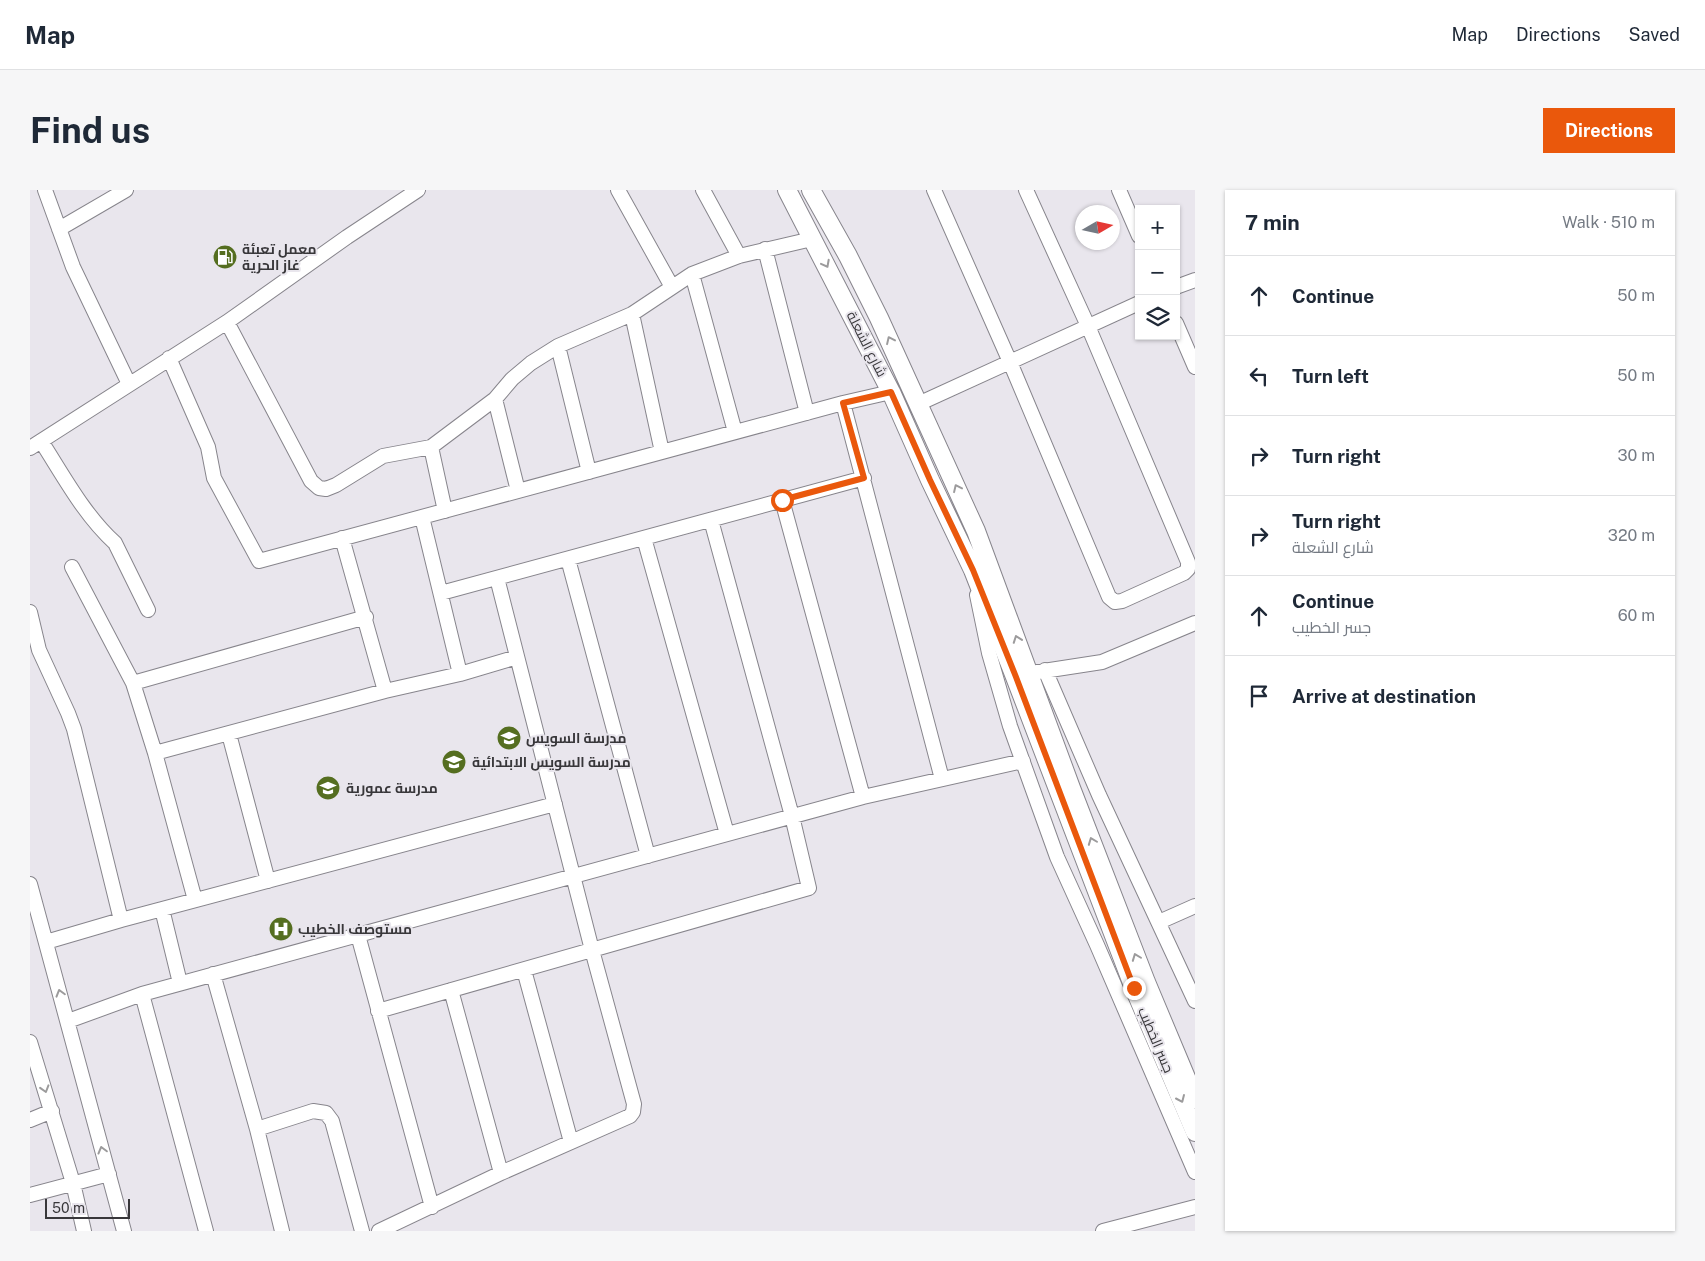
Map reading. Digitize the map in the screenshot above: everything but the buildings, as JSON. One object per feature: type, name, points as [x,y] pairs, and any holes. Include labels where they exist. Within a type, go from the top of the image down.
[{"type":"main road","name":"شارع الشعلة","points":[[787,190],[891,392],[973,570],[1103,889]]},
{"type":"main road","name":"شارع الشعلة","points":[[811,190],[864,287],[900,361],[1037,672],[1103,889]]},
{"type":"main road","name":"جسر الخطيب","points":[[1103,889],[1146,982],[1195,1099]]},
{"type":"main road","name":"جسر الخطيب","points":[[1103,889],[1134,988],[1195,1132]]},
{"type":"street","points":[[45,190],[72,267],[129,384]]},
{"type":"street","points":[[148,610],[115,543],[35,444],[227,322],[418,190]]},
{"type":"street","points":[[618,190],[672,287]]},
{"type":"street","points":[[703,190],[739,256]]},
{"type":"street","points":[[934,190],[1010,362],[1109,597],[1115,602],[1122,601],[1184,573],[1188,569],[1188,562],[1088,326],[1026,190]]},
{"type":"street","points":[[1119,190],[1135,227]]},
{"type":"street","points":[[60,229],[117,192]]},
{"type":"street","points":[[227,322],[311,481],[319,488],[326,489],[336,485],[383,456],[431,447],[495,399],[512,379],[531,363],[558,346],[632,314],[692,274],[739,256],[812,239]]},
{"type":"street","points":[[765,249],[807,413]]},
{"type":"street","points":[[692,274],[735,432]]},
{"type":"street","points":[[1180,286],[1195,280]]},
{"type":"street","points":[[918,404],[1135,306]]},
{"type":"street","points":[[632,314],[662,452]]},
{"type":"street","points":[[1180,332],[1195,367]]},
{"type":"street","points":[[558,346],[589,472]]},
{"type":"street","points":[[169,358],[208,447],[214,478],[259,561],[843,403],[891,392]]},
{"type":"street","points":[[495,399],[518,491]]},
{"type":"street","points":[[843,403],[942,779]]},
{"type":"street","points":[[431,447],[445,511]]},
{"type":"street","points":[[441,593],[864,478]]},
{"type":"street","points":[[782,500],[863,797]]},
{"type":"street","points":[[422,517],[460,674]]},
{"type":"street","points":[[378,1010],[809,888],[792,816],[711,520]]},
{"type":"street","points":[[342,538],[366,617],[385,691]]},
{"type":"street","points":[[644,538],[727,834]]},
{"type":"street","points":[[568,559],[648,856]]},
{"type":"street","points":[[72,567],[133,683],[155,753],[194,900]]},
{"type":"street","points":[[973,570],[989,653],[1010,726],[1057,858],[1097,945],[1195,1172]]},
{"type":"street","points":[[379,1231],[501,1173],[630,1116],[633,1112],[634,1104],[592,950],[497,578]]},
{"type":"street","points":[[30,612],[39,650],[72,721],[121,920]]},
{"type":"street","points":[[133,683],[366,617]]},
{"type":"street","points":[[1195,623],[1102,662],[1037,672],[1099,795],[1195,1001]]},
{"type":"street","points":[[155,753],[385,691],[460,674],[518,657]]},
{"type":"street","points":[[229,734],[268,881]]},
{"type":"street","points":[[68,1021],[142,994],[180,983],[792,816],[863,797],[1023,761]]},
{"type":"street","points":[[46,942],[194,900],[555,804]]},
{"type":"street","points":[[30,884],[124,1231]]},
{"type":"street","points":[[1159,922],[1195,906]]},
{"type":"street","points":[[162,909],[180,983]]},
{"type":"street","points":[[358,935],[432,1206]]},
{"type":"street","points":[[524,970],[571,1142]]},
{"type":"street","points":[[212,974],[257,1129],[282,1231]]},
{"type":"street","points":[[451,990],[501,1173]]},
{"type":"street","points":[[142,994],[206,1231]]},
{"type":"street","points":[[30,1042],[73,1183],[84,1231]]},
{"type":"street","points":[[30,1120],[52,1111]]},
{"type":"street","points":[[257,1129],[313,1111],[326,1113],[332,1122],[362,1231]]},
{"type":"street","points":[[30,1195],[109,1174]]},
{"type":"street","points":[[1102,1231],[1195,1207]]},
{"type":"place","name":"معمل تعبئة غاز الحرية","points":[[225,257]]},
{"type":"place","name":"مدرسة السويس","points":[[509,738]]},
{"type":"place","name":"مدرسة السويس الابتدائية","points":[[454,762]]},
{"type":"place","name":"مدرسة عمورية","points":[[328,788]]},
{"type":"place","name":"مستوصف الخطيب","points":[[281,929]]},
{"type":"route","points":[[782,500],[864,478],[843,403],[891,392],[973,570],[1016,677],[1134,988]]}]
